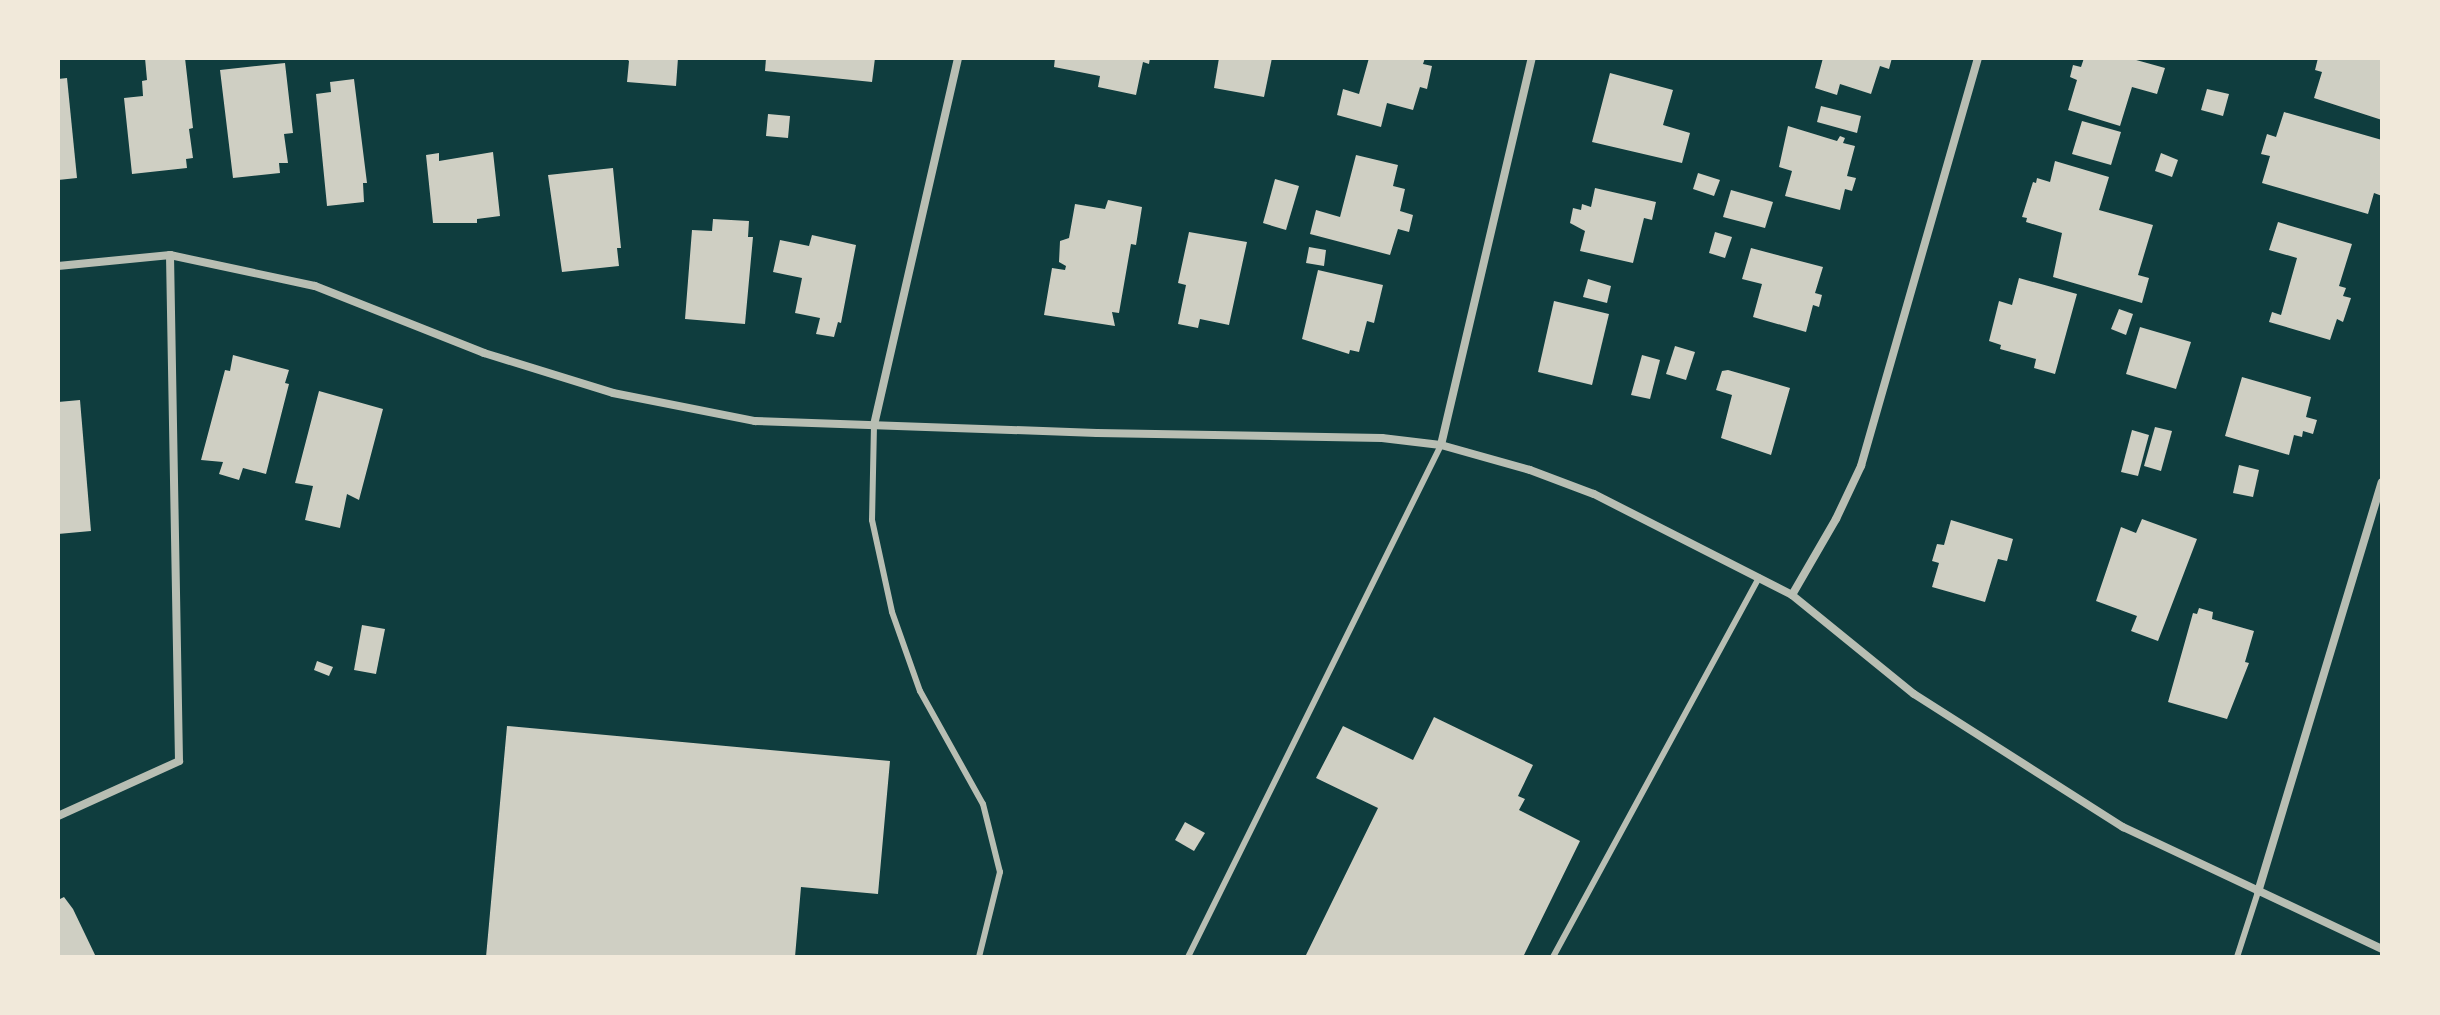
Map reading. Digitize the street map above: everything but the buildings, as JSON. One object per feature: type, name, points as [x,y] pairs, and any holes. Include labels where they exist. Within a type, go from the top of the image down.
[{"type":"street","points":[[874,425],[958,58]]},
{"type":"street","points":[[1441,445],[1532,58]]},
{"type":"street","points":[[1792,595],[1861,466],[1978,58]]},
{"type":"street","points":[[58,816],[179,761],[170,255]]},
{"type":"street","points":[[58,266],[170,255],[315,286],[484,353],[613,393],[755,421],[1097,433],[1382,438],[1441,445],[1530,470],[1594,494],[1792,595],[1940,710],[2123,827],[2382,949]]},
{"type":"street","points":[[2258,892],[2382,482]]},
{"type":"lane","points":[[874,425],[872,520],[892,612],[920,691],[983,804],[1000,872],[979,957]]},
{"type":"lane","points":[[1188,957],[1441,445]]},
{"type":"lane","points":[[1553,957],[1759,577]]},
{"type":"lane","points":[[2237,957],[2258,892]]}]
